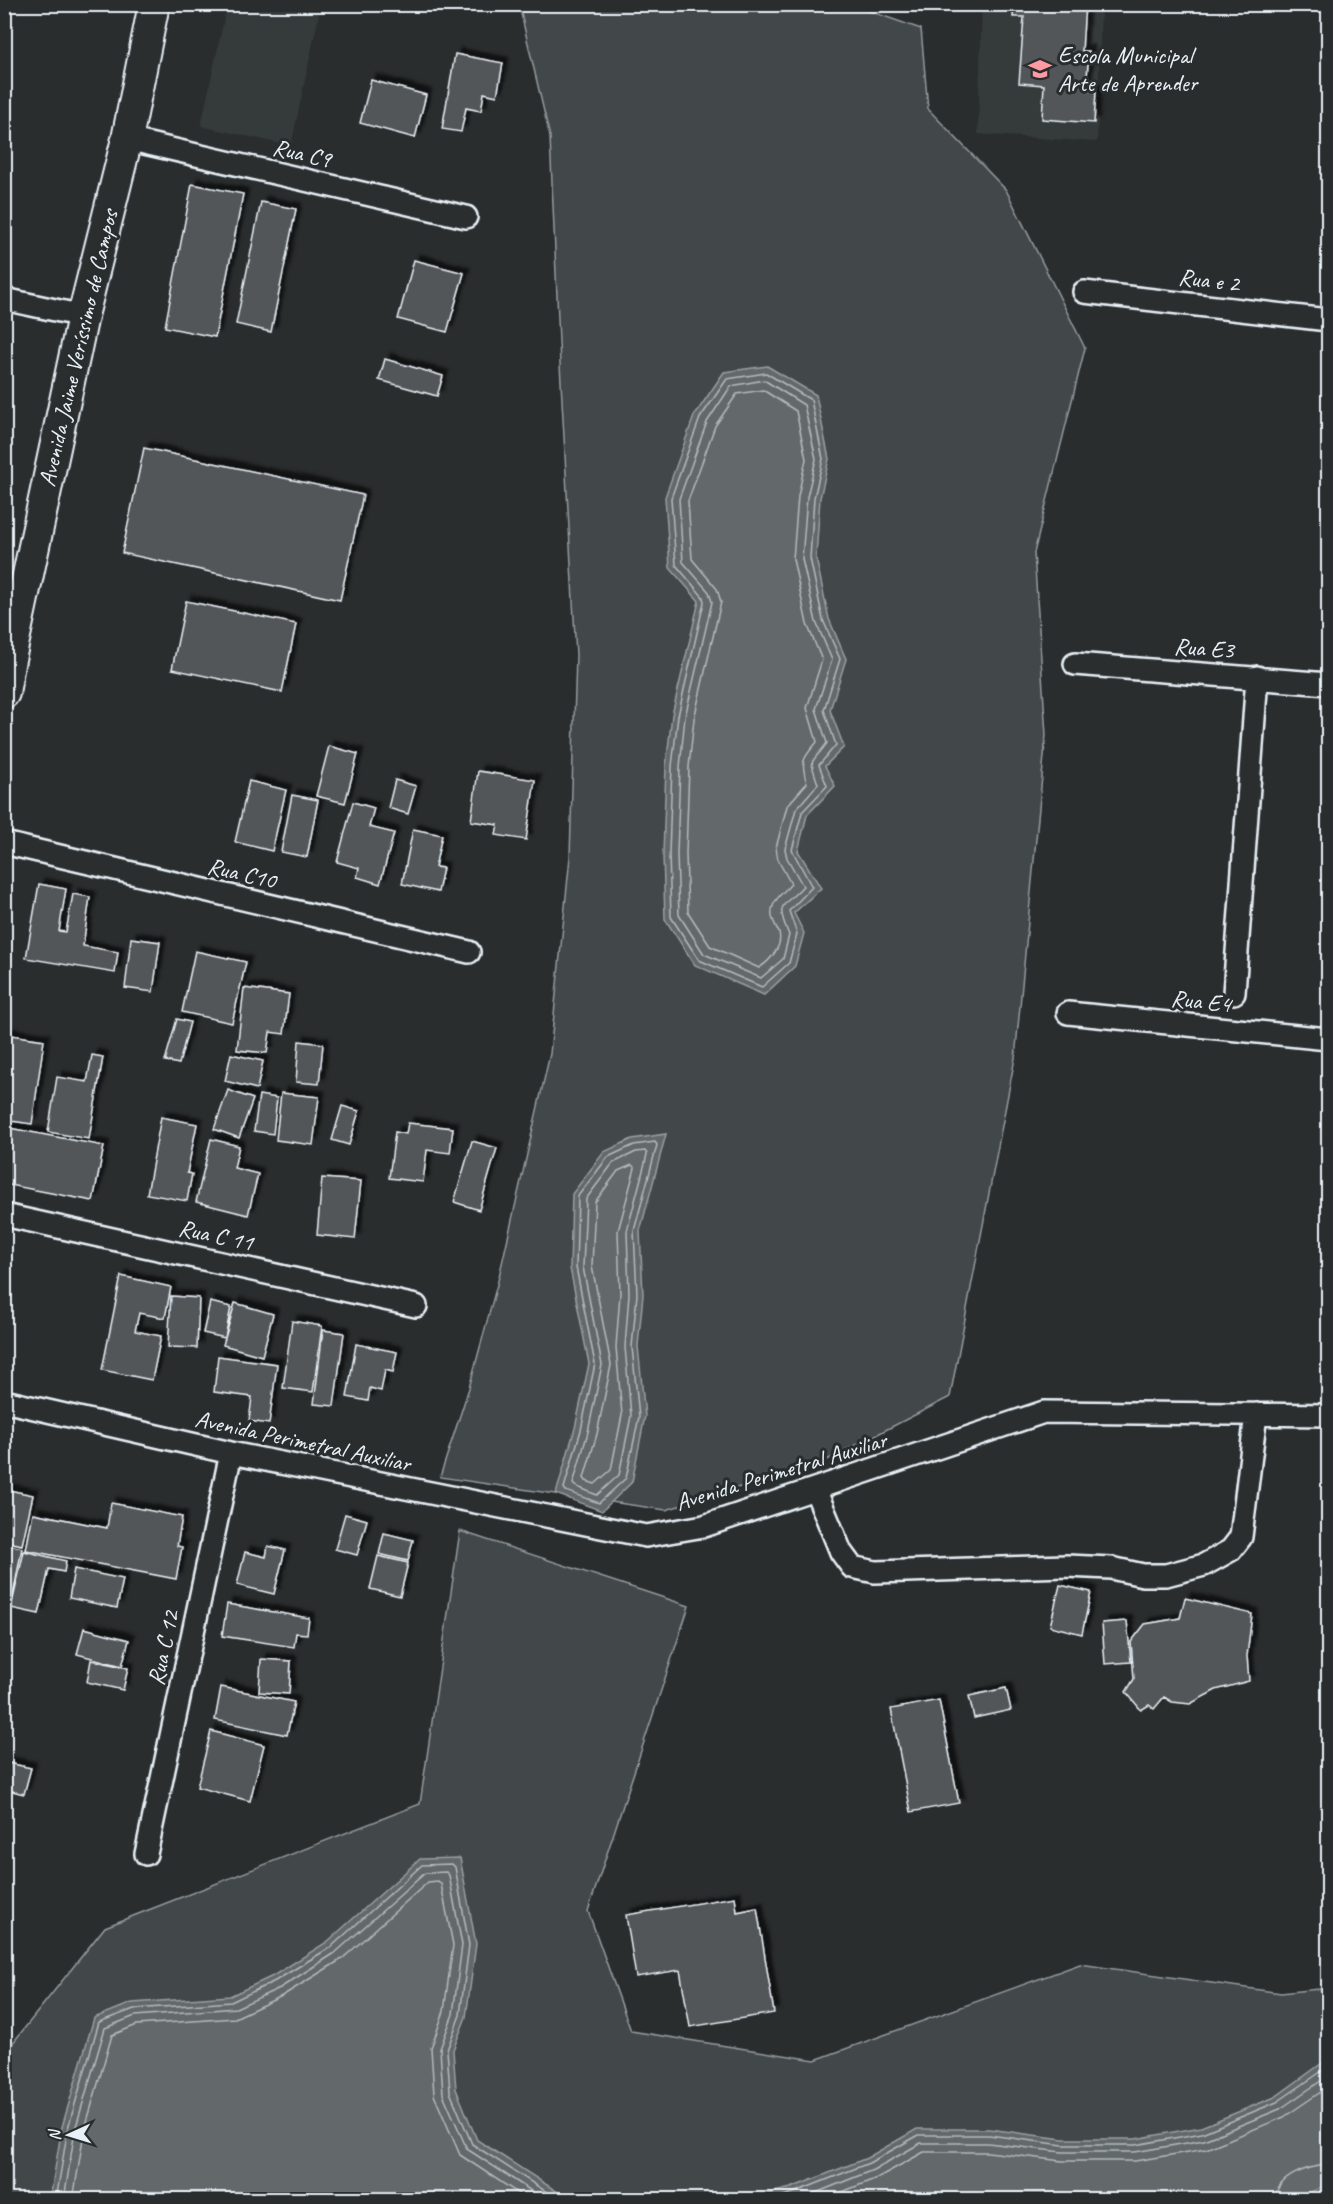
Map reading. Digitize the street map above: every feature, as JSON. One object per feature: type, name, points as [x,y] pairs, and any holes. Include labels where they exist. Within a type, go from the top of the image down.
[{"type":"street","name":"Avenida Jaime Veríssimo de Campos","points":[[6,673],[83,316],[127,139],[154,4]]},
{"type":"street","name":"Rua C9","points":[[127,139],[466,217]]},
{"type":"street","name":"Rua e 2","points":[[1084,291],[1329,320]]},
{"type":"street","points":[[4,299],[83,316]]},
{"type":"street","name":"Rua E3","points":[[1075,664],[1329,684]]},
{"type":"street","points":[[1234,993],[1257,677]]},
{"type":"street","name":"Rua C10","points":[[4,843],[469,952]]},
{"type":"street","name":"Rua E4","points":[[1068,1013],[1329,1039]]},
{"type":"street","name":"Rua C 11","points":[[4,1215],[416,1306]]},
{"type":"street","name":"Avenida Perimetral Auxiliar","points":[[4,1401],[231,1453],[646,1536],[704,1526],[1044,1412],[1329,1414]]},
{"type":"street","points":[[815,1489],[841,1552],[852,1567],[875,1572],[1067,1566],[1111,1568],[1143,1575],[1166,1575],[1204,1565],[1231,1550],[1240,1537],[1256,1414]]},
{"type":"street","name":"Rua C 12","points":[[146,1854],[231,1453]]},
{"type":"shaded area","points":[[227,5],[321,5],[291,146],[201,126]]},
{"type":"shaded area","points":[[519,5],[852,5],[921,29],[928,109],[1006,190],[1085,348],[1034,553],[1046,735],[1015,1058],[950,1397],[827,1460],[666,1510],[440,1477],[469,1388],[498,1281],[550,1054],[570,857],[576,655],[550,137]]},
{"type":"shaded area","name":"Escola Municipal Arte de Aprender","points":[[982,5],[1101,5],[1097,142],[978,134]]},
{"type":"shaded area","points":[[460,1531],[689,1606],[588,1911],[631,2031],[815,2060],[1080,1964],[1281,1993],[1328,1988],[1328,2199],[5,2199],[4,2054],[105,1927],[420,1804]]},
{"type":"water","points":[[767,366],[816,395],[829,459],[820,498],[816,558],[829,619],[846,659],[830,710],[844,747],[825,766],[835,786],[807,815],[798,851],[821,888],[794,913],[804,933],[795,966],[764,995],[695,965],[665,919],[663,855],[666,766],[672,715],[699,601],[670,568],[665,497],[694,416],[724,372]]},
{"type":"water","points":[[666,1134],[640,1231],[643,1295],[638,1346],[645,1416],[632,1482],[602,1511],[556,1494],[575,1428],[589,1364],[570,1268],[572,1194],[604,1152],[632,1139]]},
{"type":"water","points":[[460,1858],[476,1944],[466,2017],[453,2050],[456,2089],[477,2140],[564,2196],[578,2199],[50,2199],[62,2127],[94,2018],[132,2003],[230,1996],[273,1976],[327,1942],[420,1859]]},
{"type":"water","points":[[1328,2059],[1328,2186],[1289,2199],[746,2199],[791,2188],[867,2158],[917,2129],[989,2129],[1063,2139],[1135,2139],[1201,2127],[1275,2097]]},
{"type":"building","points":[[1014,4],[1085,4],[1082,51],[1089,51],[1086,90],[1096,91],[1094,123],[1042,119],[1044,85],[1019,83],[1024,17],[1013,17]]},
{"type":"building","points":[[455,54],[503,63],[497,96],[484,93],[481,111],[466,108],[461,132],[442,129]]},
{"type":"building","points":[[371,80],[426,95],[415,138],[360,123]]},
{"type":"building","points":[[192,184],[243,194],[215,337],[165,327]]},
{"type":"building","points":[[261,202],[296,209],[271,332],[236,324]]},
{"type":"building","points":[[414,260],[464,273],[447,332],[398,319]]},
{"type":"building","points":[[385,359],[443,376],[437,396],[379,380]]},
{"type":"building","points":[[144,448],[363,495],[340,600],[122,553]]},
{"type":"building","points":[[186,601],[296,624],[282,692],[172,669]]},
{"type":"building","points":[[329,746],[358,754],[345,803],[316,796]]},
{"type":"building","points":[[478,771],[535,780],[526,840],[496,835],[498,825],[471,821]]},
{"type":"building","points":[[395,780],[416,786],[408,814],[388,808]]},
{"type":"building","points":[[249,781],[286,790],[272,851],[235,842]]},
{"type":"building","points":[[292,795],[318,800],[307,857],[281,852]]},
{"type":"building","points":[[353,802],[374,808],[369,827],[394,833],[380,884],[357,877],[359,868],[337,862]]},
{"type":"building","points":[[413,829],[442,835],[435,867],[443,868],[438,892],[402,884]]},
{"type":"building","points":[[39,884],[66,889],[59,931],[66,932],[73,894],[90,897],[83,946],[118,952],[115,973],[26,958]]},
{"type":"building","points":[[131,938],[160,942],[153,992],[125,988]]},
{"type":"building","points":[[195,951],[246,962],[232,1023],[182,1012]]},
{"type":"building","points":[[244,988],[289,994],[284,1034],[270,1032],[267,1053],[237,1050]]},
{"type":"building","points":[[177,1019],[190,1022],[179,1064],[165,1061]]},
{"type":"building","points":[[4,1034],[44,1040],[32,1124],[4,1120]]},
{"type":"building","points":[[299,1041],[323,1044],[319,1084],[296,1082]]},
{"type":"building","points":[[231,1054],[263,1061],[257,1089],[225,1081]]},
{"type":"building","points":[[92,1055],[103,1057],[89,1139],[48,1132],[57,1077],[87,1082]]},
{"type":"building","points":[[228,1090],[253,1099],[239,1138],[214,1129]]},
{"type":"building","points":[[281,1093],[319,1097],[313,1145],[276,1140]]},
{"type":"building","points":[[259,1095],[277,1098],[273,1134],[254,1131]]},
{"type":"building","points":[[342,1106],[359,1111],[349,1145],[332,1140]]},
{"type":"building","points":[[161,1117],[197,1124],[187,1173],[192,1174],[187,1201],[147,1194]]},
{"type":"building","points":[[408,1123],[453,1128],[450,1153],[427,1150],[423,1182],[389,1178],[395,1132],[406,1134]]},
{"type":"building","points":[[4,1127],[104,1146],[93,1201],[4,1184]]},
{"type":"building","points":[[211,1139],[239,1146],[234,1168],[258,1174],[248,1215],[196,1202]]},
{"type":"building","points":[[472,1141],[497,1148],[479,1210],[454,1202]]},
{"type":"building","points":[[322,1178],[361,1181],[355,1239],[317,1235]]},
{"type":"building","points":[[121,1276],[171,1287],[165,1318],[139,1313],[135,1331],[161,1336],[152,1380],[102,1370]]},
{"type":"building","points":[[171,1296],[199,1298],[197,1348],[168,1347]]},
{"type":"building","points":[[210,1302],[231,1307],[225,1338],[203,1333]]},
{"type":"building","points":[[235,1303],[273,1314],[262,1356],[223,1345]]},
{"type":"building","points":[[292,1321],[322,1326],[313,1392],[283,1388]]},
{"type":"building","points":[[323,1330],[344,1333],[334,1406],[314,1404]]},
{"type":"building","points":[[356,1344],[397,1352],[393,1372],[385,1370],[381,1391],[370,1388],[368,1401],[347,1397]]},
{"type":"building","points":[[218,1356],[277,1364],[269,1424],[249,1421],[252,1397],[214,1392]]},
{"type":"building","points":[[4,1489],[33,1495],[22,1545],[4,1541]]},
{"type":"building","points":[[111,1503],[182,1517],[177,1546],[182,1547],[176,1579],[26,1550],[33,1513],[107,1528]]},
{"type":"building","points":[[345,1514],[367,1520],[357,1555],[335,1549]]},
{"type":"building","points":[[384,1533],[413,1540],[408,1561],[379,1554]]},
{"type":"building","points":[[4,1544],[22,1548],[11,1606],[4,1605]]},
{"type":"building","points":[[268,1546],[285,1550],[274,1594],[237,1585],[245,1552],[266,1557]]},
{"type":"building","points":[[24,1551],[66,1561],[64,1572],[49,1569],[39,1614],[11,1608]]},
{"type":"building","points":[[378,1556],[408,1563],[400,1596],[370,1589]]},
{"type":"building","points":[[74,1569],[123,1579],[117,1608],[69,1598]]},
{"type":"building","points":[[1060,1585],[1091,1592],[1082,1634],[1050,1626]]},
{"type":"building","points":[[1185,1598],[1252,1614],[1247,1656],[1249,1681],[1216,1690],[1190,1704],[1172,1702],[1164,1697],[1154,1709],[1149,1705],[1141,1710],[1126,1692],[1134,1679],[1131,1642],[1145,1624],[1180,1618]]},
{"type":"building","points":[[227,1604],[309,1618],[307,1634],[296,1633],[294,1647],[222,1636]]},
{"type":"building","points":[[1127,1621],[1131,1662],[1105,1664],[1102,1623]]},
{"type":"building","points":[[84,1628],[129,1640],[122,1666],[77,1654]]},
{"type":"building","points":[[261,1659],[291,1661],[289,1694],[259,1692]]},
{"type":"building","points":[[91,1660],[128,1668],[123,1690],[87,1682]]},
{"type":"building","points":[[221,1687],[294,1702],[287,1735],[215,1720]]},
{"type":"building","points":[[1006,1688],[1011,1710],[974,1718],[969,1696]]},
{"type":"building","points":[[939,1700],[959,1803],[911,1812],[891,1709]]},
{"type":"building","points":[[211,1731],[264,1745],[250,1801],[197,1787]]},
{"type":"building","points":[[4,1762],[31,1768],[24,1794],[4,1789]]},
{"type":"building","points":[[735,1897],[737,1912],[757,1908],[774,2013],[690,2027],[680,1970],[636,1977],[626,1915]]},
{"type":"place","name":"Escola Municipal Arte de Aprender","points":[[1040,69]]}]
